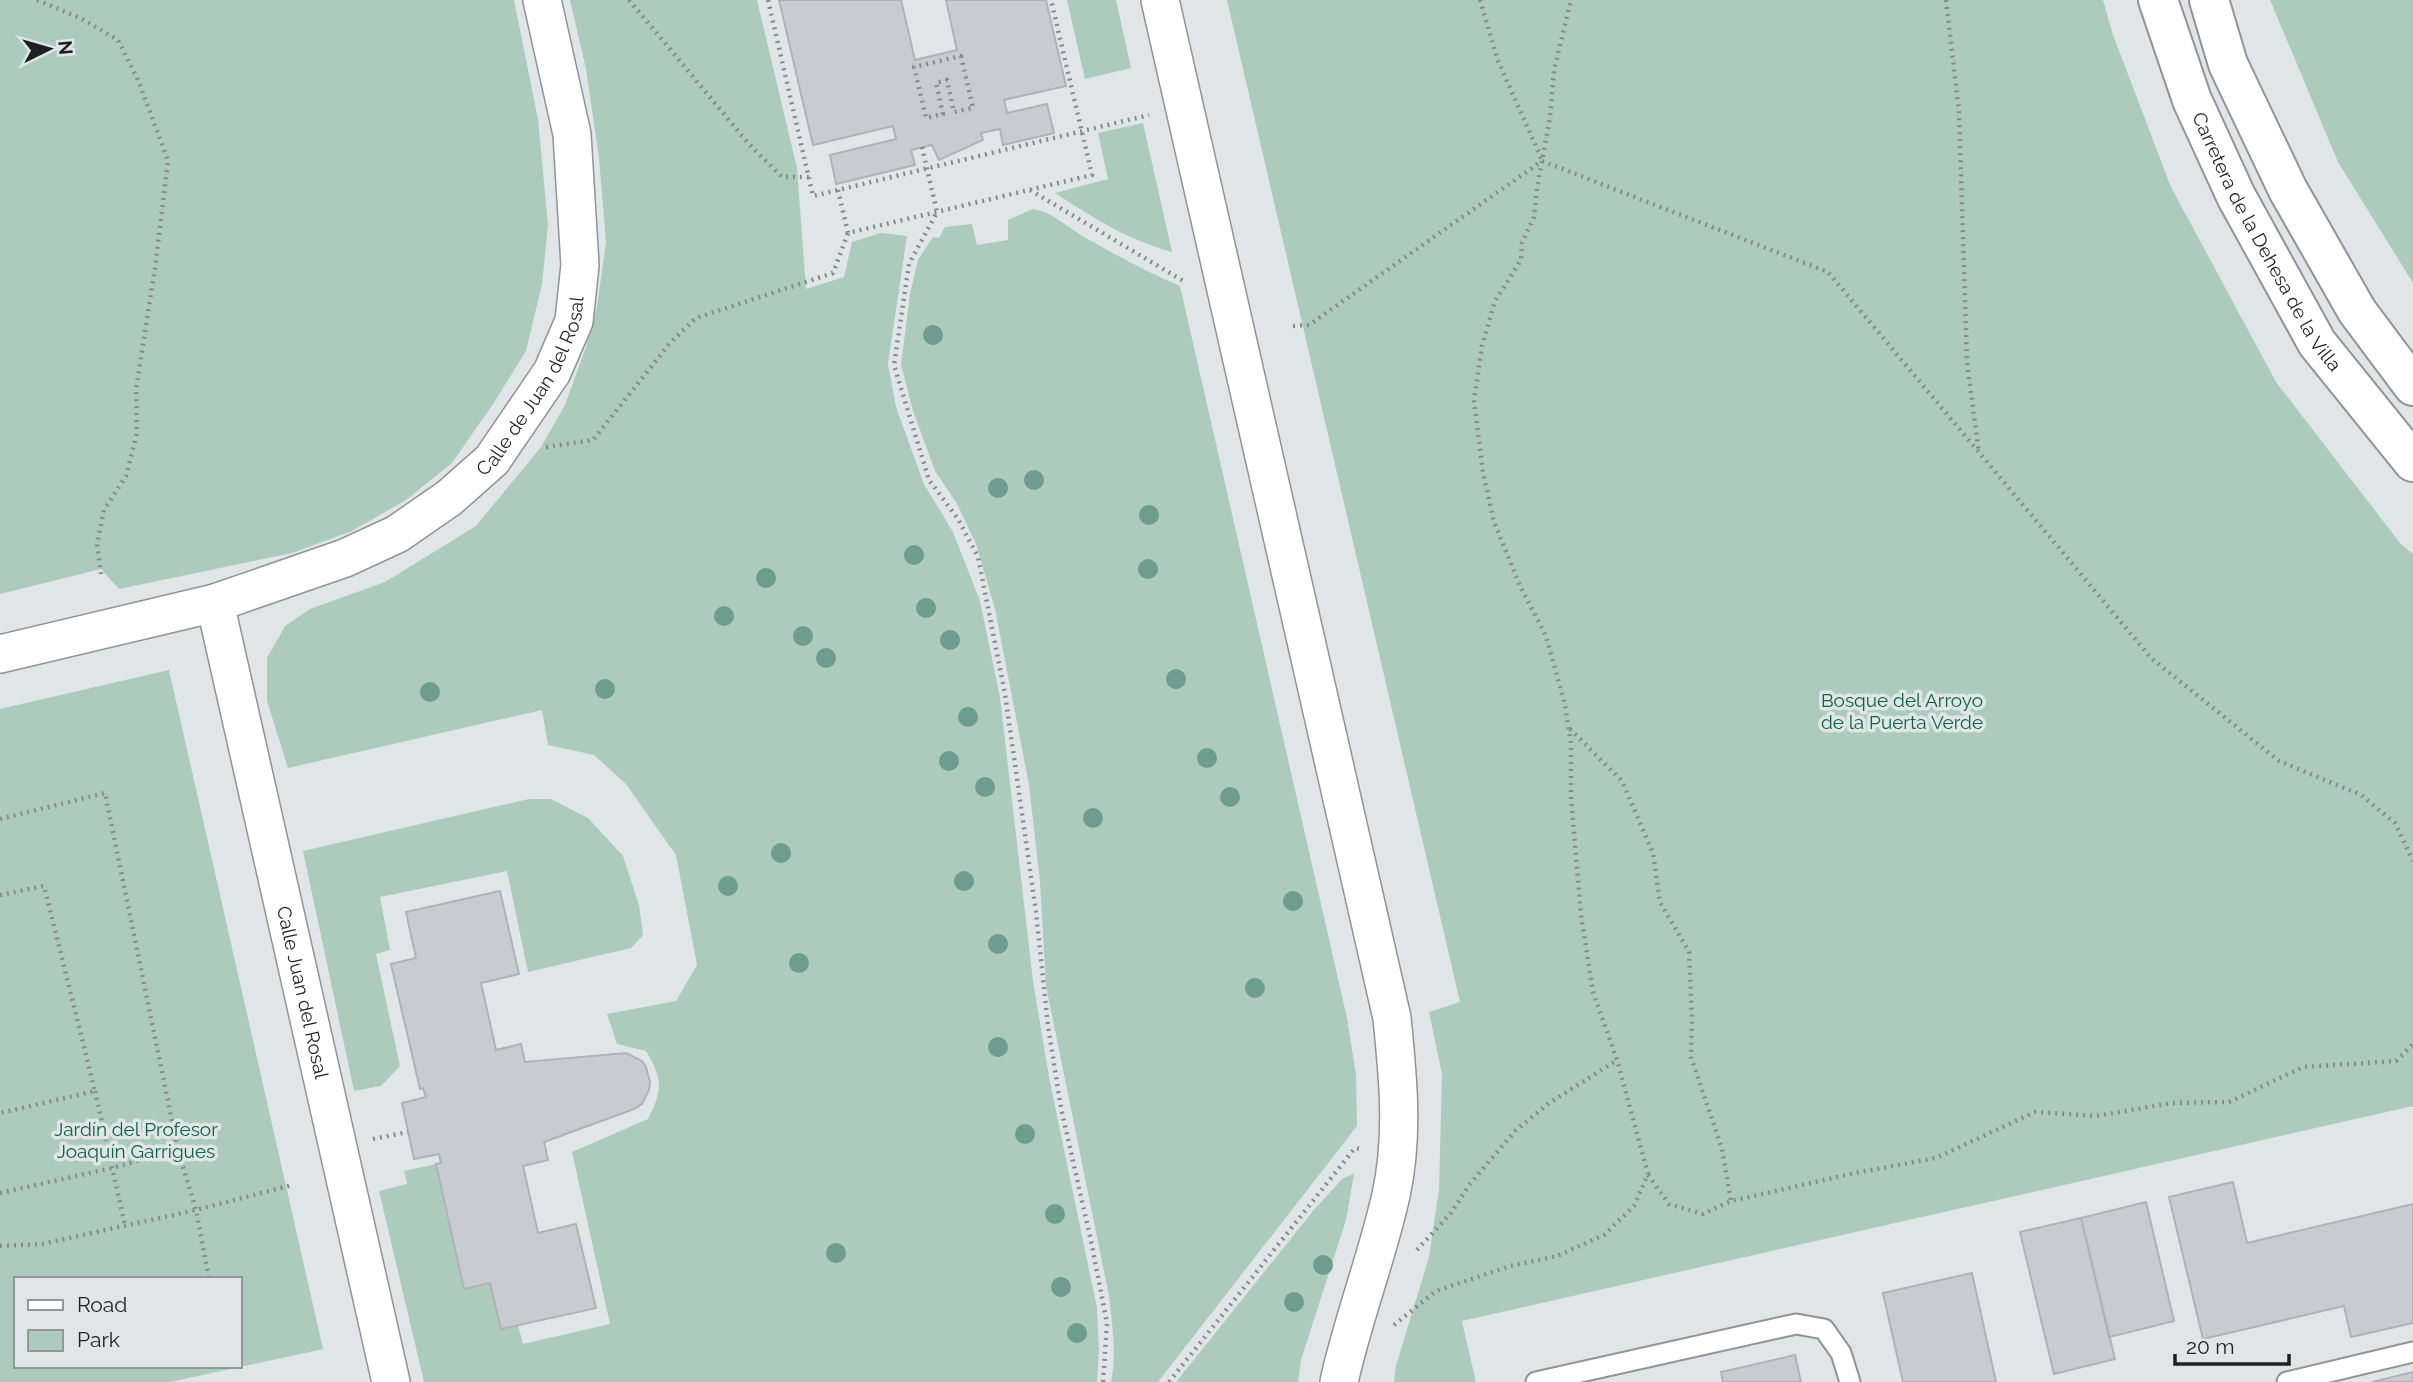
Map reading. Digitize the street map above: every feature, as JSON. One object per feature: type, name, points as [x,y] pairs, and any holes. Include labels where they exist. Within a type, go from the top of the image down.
[{"type":"main road","name":"Carretera de la Dehesa de la Villa","points":[[2158,0],[2197,112],[2236,196],[2310,331],[2413,462]]},
{"type":"main road","points":[[2209,0],[2228,64],[2288,190],[2357,311],[2413,386]]},
{"type":"street","name":"Calle de Juan del Rosal","points":[[0,654],[215,603],[345,558],[397,534],[439,506],[492,460],[552,372],[574,321],[580,265],[572,134],[542,0]]},
{"type":"street","points":[[1160,0],[1392,1017],[1400,1122],[1392,1194],[1349,1336],[1339,1382]]},
{"type":"street","name":"Calle Juan del Rosal","points":[[215,603],[391,1382]]},
{"type":"lane","points":[[1536,1382],[1796,1324],[1824,1329],[1841,1353],[1850,1382]]},
{"type":"lane","points":[[2287,1382],[2413,1352]]},
{"type":"path","points":[[37,0],[82,19],[118,40],[139,82],[168,161],[136,389],[137,433],[126,476],[104,510],[97,544],[101,574]]},
{"type":"path","points":[[629,0],[749,144],[782,177],[808,177]]},
{"type":"path","points":[[768,0],[813,196],[1153,114]]},
{"type":"path","points":[[848,233],[1093,175],[1051,0]]},
{"type":"path","points":[[1480,0],[1498,61],[1542,161],[1828,272],[2151,658],[2278,761],[2361,796],[2395,823],[2413,861]]},
{"type":"path","points":[[1571,0],[1554,70],[1550,118],[1534,217],[1522,243],[1521,260],[1495,301],[1482,346],[1474,400],[1483,473],[1494,522],[1520,586],[1546,636],[1557,670],[1569,728],[1571,797],[1581,915],[1593,992],[1617,1060],[1648,1174],[1669,1204],[1703,1214],[1731,1202],[1860,1172],[1936,1158],[2035,1112],[2096,1116],[2172,1103],[2229,1102],[2303,1067],[2396,1061],[2413,1044]]},
{"type":"path","points":[[1946,0],[1959,112],[1967,363],[1979,453]]},
{"type":"path","points":[[961,56],[973,108],[954,112],[947,80],[936,83],[943,114],[926,118],[914,67],[961,56]]},
{"type":"path","points":[[922,147],[937,212],[909,264],[894,365],[929,480],[958,519],[978,557],[1005,694],[1061,1108],[1107,1323],[1103,1382]]},
{"type":"path","points":[[1293,326],[1309,325],[1542,161]]},
{"type":"path","points":[[541,447],[593,440],[670,343],[696,318],[833,273],[848,233],[838,190]]},
{"type":"path","points":[[1030,190],[1180,277],[1194,290]]},
{"type":"path","points":[[1569,728],[1622,781],[1653,853],[1660,902],[1689,952],[1691,1057],[1722,1149],[1731,1202]]},
{"type":"path","points":[[0,819],[105,793],[178,1150],[196,1210],[209,1277]]},
{"type":"path","points":[[0,895],[44,886],[95,1091],[125,1226]]},
{"type":"path","points":[[1413,1254],[1451,1213],[1470,1184],[1514,1132],[1548,1104],[1617,1060]]},
{"type":"path","points":[[0,1113],[95,1091]]},
{"type":"path","points":[[391,1135],[408,1132]]},
{"type":"path","points":[[1169,1382],[1355,1148],[1368,1151]]},
{"type":"path","points":[[0,1193],[178,1150]]},
{"type":"path","points":[[1388,1330],[1436,1291],[1510,1266],[1557,1256],[1604,1235],[1634,1206],[1648,1174]]},
{"type":"path","points":[[0,1246],[42,1244],[196,1210],[292,1185]]},
{"type":"green space","points":[[0,0],[514,0],[538,119],[548,225],[542,284],[526,351],[452,463],[406,500],[352,531],[292,553],[119,589],[101,569],[0,594]]},
{"type":"green space","points":[[570,0],[757,0],[797,168],[806,289],[844,277],[852,242],[881,233],[907,236],[888,364],[896,407],[924,484],[953,532],[980,601],[1000,697],[1033,981],[1049,1077],[1097,1308],[1097,1382],[424,1382],[379,1191],[407,1184],[404,1171],[436,1164],[465,1288],[490,1283],[501,1329],[518,1325],[523,1344],[610,1324],[572,1152],[648,1119],[656,1100],[658,1077],[646,1051],[617,1044],[607,1014],[676,1001],[697,965],[676,855],[626,784],[594,755],[548,745],[542,710],[288,768],[267,701],[267,658],[285,626],[310,609],[385,582],[476,526],[541,447],[565,405],[597,307],[606,242],[599,158],[586,69]]},
{"type":"green space","points":[[1067,0],[1116,0],[1131,68],[1085,79]]},
{"type":"green space","name":"Bosque del Arroyo de la Puerta Verde","points":[[1227,0],[2103,0],[2113,35],[2171,187],[2276,382],[2400,543],[2413,554],[2413,1106],[1462,1321],[1476,1382],[1394,1382],[1396,1366],[1429,1257],[1439,1189],[1442,1074],[1429,1012],[1460,1002]]},
{"type":"green space","points":[[2270,0],[2413,0],[2413,283],[2338,162]]},
{"type":"green space","points":[[1143,123],[1172,252],[1097,220],[1055,193],[1108,179],[1098,133]]},
{"type":"green space","points":[[1033,209],[1054,217],[1109,251],[1180,286],[1347,1018],[1356,1075],[1357,1126],[1158,1382],[1111,1382],[1114,1349],[1109,1296],[1046,986],[1040,882],[1029,785],[995,609],[976,544],[956,502],[935,471],[913,411],[901,365],[910,294],[918,260],[933,237],[939,238],[945,227],[972,224],[977,245],[1008,240],[1008,220]]},
{"type":"green space","name":"Jardín del Profesor Joaquín Garrigues","points":[[169,670],[323,1349],[242,1366],[242,1277],[14,1277],[14,1368],[235,1368],[170,1382],[0,1382],[0,709]]},
{"type":"green space","points":[[529,799],[551,799],[588,818],[623,856],[639,905],[643,935],[631,948],[528,972],[507,871],[380,897],[390,950],[376,954],[400,1066],[381,1086],[354,1091],[303,851]]},
{"type":"green space","points":[[1354,1174],[1346,1220],[1301,1360],[1298,1382],[1176,1382],[1313,1211],[1343,1178]]},
{"type":"building","points":[[779,0],[901,0],[915,60],[957,50],[946,0],[1046,0],[1066,86],[1004,100],[1007,113],[1047,104],[1054,133],[1003,145],[1000,129],[981,133],[983,140],[939,160],[932,145],[911,150],[915,165],[836,184],[830,155],[896,139],[893,126],[813,145]]},
{"type":"building","points":[[500,891],[519,974],[481,983],[496,1050],[521,1044],[525,1062],[626,1053],[642,1061],[650,1082],[642,1104],[544,1142],[548,1160],[523,1166],[538,1233],[576,1224],[596,1308],[501,1329],[490,1283],[464,1289],[436,1164],[441,1163],[439,1154],[414,1159],[402,1103],[426,1097],[423,1088],[420,1089],[391,964],[416,958],[406,912]]},
{"type":"building","points":[[2233,1182],[2247,1243],[2413,1204],[2413,1323],[2351,1337],[2344,1306],[2203,1339],[2169,1197]]},
{"type":"building","points":[[2146,1202],[2174,1321],[2109,1337],[2081,1218]]},
{"type":"building","points":[[2081,1218],[2115,1359],[2054,1374],[2020,1232]]},
{"type":"building","points":[[1972,1273],[1996,1382],[1903,1382],[1883,1293]]},
{"type":"building","points":[[1795,1355],[1801,1382],[1723,1382],[1721,1372]]},
{"type":"building","points":[[2413,1372],[2413,1382],[2372,1382]]}]
